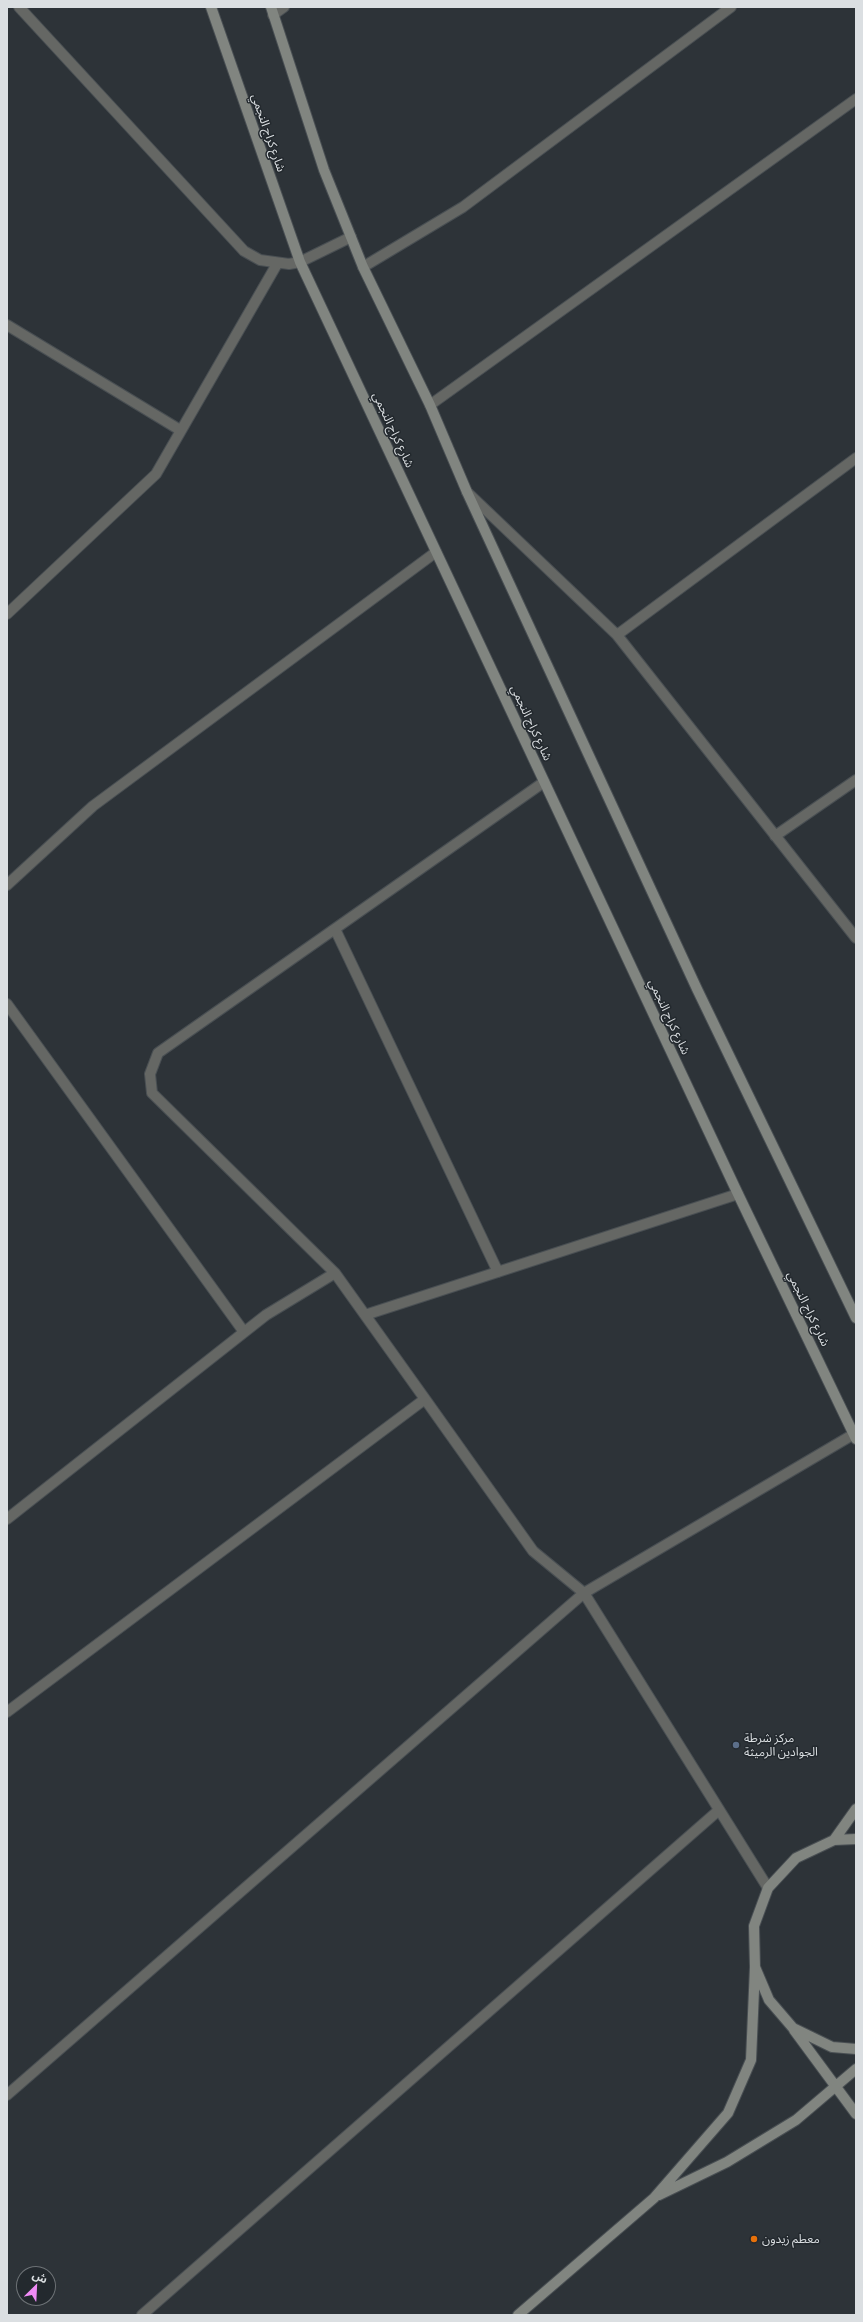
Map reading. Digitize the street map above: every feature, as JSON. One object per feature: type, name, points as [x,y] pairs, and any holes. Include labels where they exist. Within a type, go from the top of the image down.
[{"type":"main road","name":"شارع كراج النجمي","points":[[212,7],[300,262],[738,1194],[855,1436]]},
{"type":"main road","points":[[272,11],[324,170],[363,267],[430,405],[467,492],[694,982],[856,1318]]},
{"type":"main road","points":[[834,1840],[856,1809]]},
{"type":"main road","points":[[518,2315],[654,2198],[728,2113],[751,2060],[755,1967],[754,1926],[768,1888],[796,1858],[834,1840],[856,1839]]},
{"type":"main road","points":[[755,1967],[769,2000],[793,2028],[835,2088],[856,2114]]},
{"type":"main road","points":[[793,2028],[832,2047],[856,2049]]},
{"type":"main road","points":[[654,2198],[739,2154],[796,2120],[835,2088],[856,2068]]},
{"type":"street","points":[[19,7],[244,251],[260,260],[277,264],[300,262],[351,237]]},
{"type":"street","points":[[272,11],[284,7]]},
{"type":"street","points":[[363,267],[463,207],[731,7]]},
{"type":"street","points":[[430,405],[856,100]]},
{"type":"street","points":[[7,614],[156,474],[277,264]]},
{"type":"street","points":[[7,325],[180,430]]},
{"type":"street","points":[[617,635],[856,458]]},
{"type":"street","points":[[467,492],[617,635],[856,938]]},
{"type":"street","points":[[7,885],[93,806],[436,552]]},
{"type":"street","points":[[775,836],[856,780]]},
{"type":"street","points":[[544,782],[158,1052],[150,1074],[152,1093],[335,1273],[533,1551],[584,1593],[768,1888]]},
{"type":"street","points":[[335,929],[498,1272]]},
{"type":"street","points":[[7,1004],[244,1332]]},
{"type":"street","points":[[365,1315],[738,1194]]},
{"type":"street","points":[[7,1519],[266,1315],[335,1273]]},
{"type":"street","points":[[7,1712],[425,1399]]},
{"type":"street","points":[[7,2095],[584,1593],[855,1436]]},
{"type":"street","points":[[142,2315],[720,1810]]},
{"type":"place","name":"مركز شرطة الجوادين الرميثة","points":[[736,1745]]},
{"type":"place","name":"معطم زيدون","points":[[754,2239]]}]
